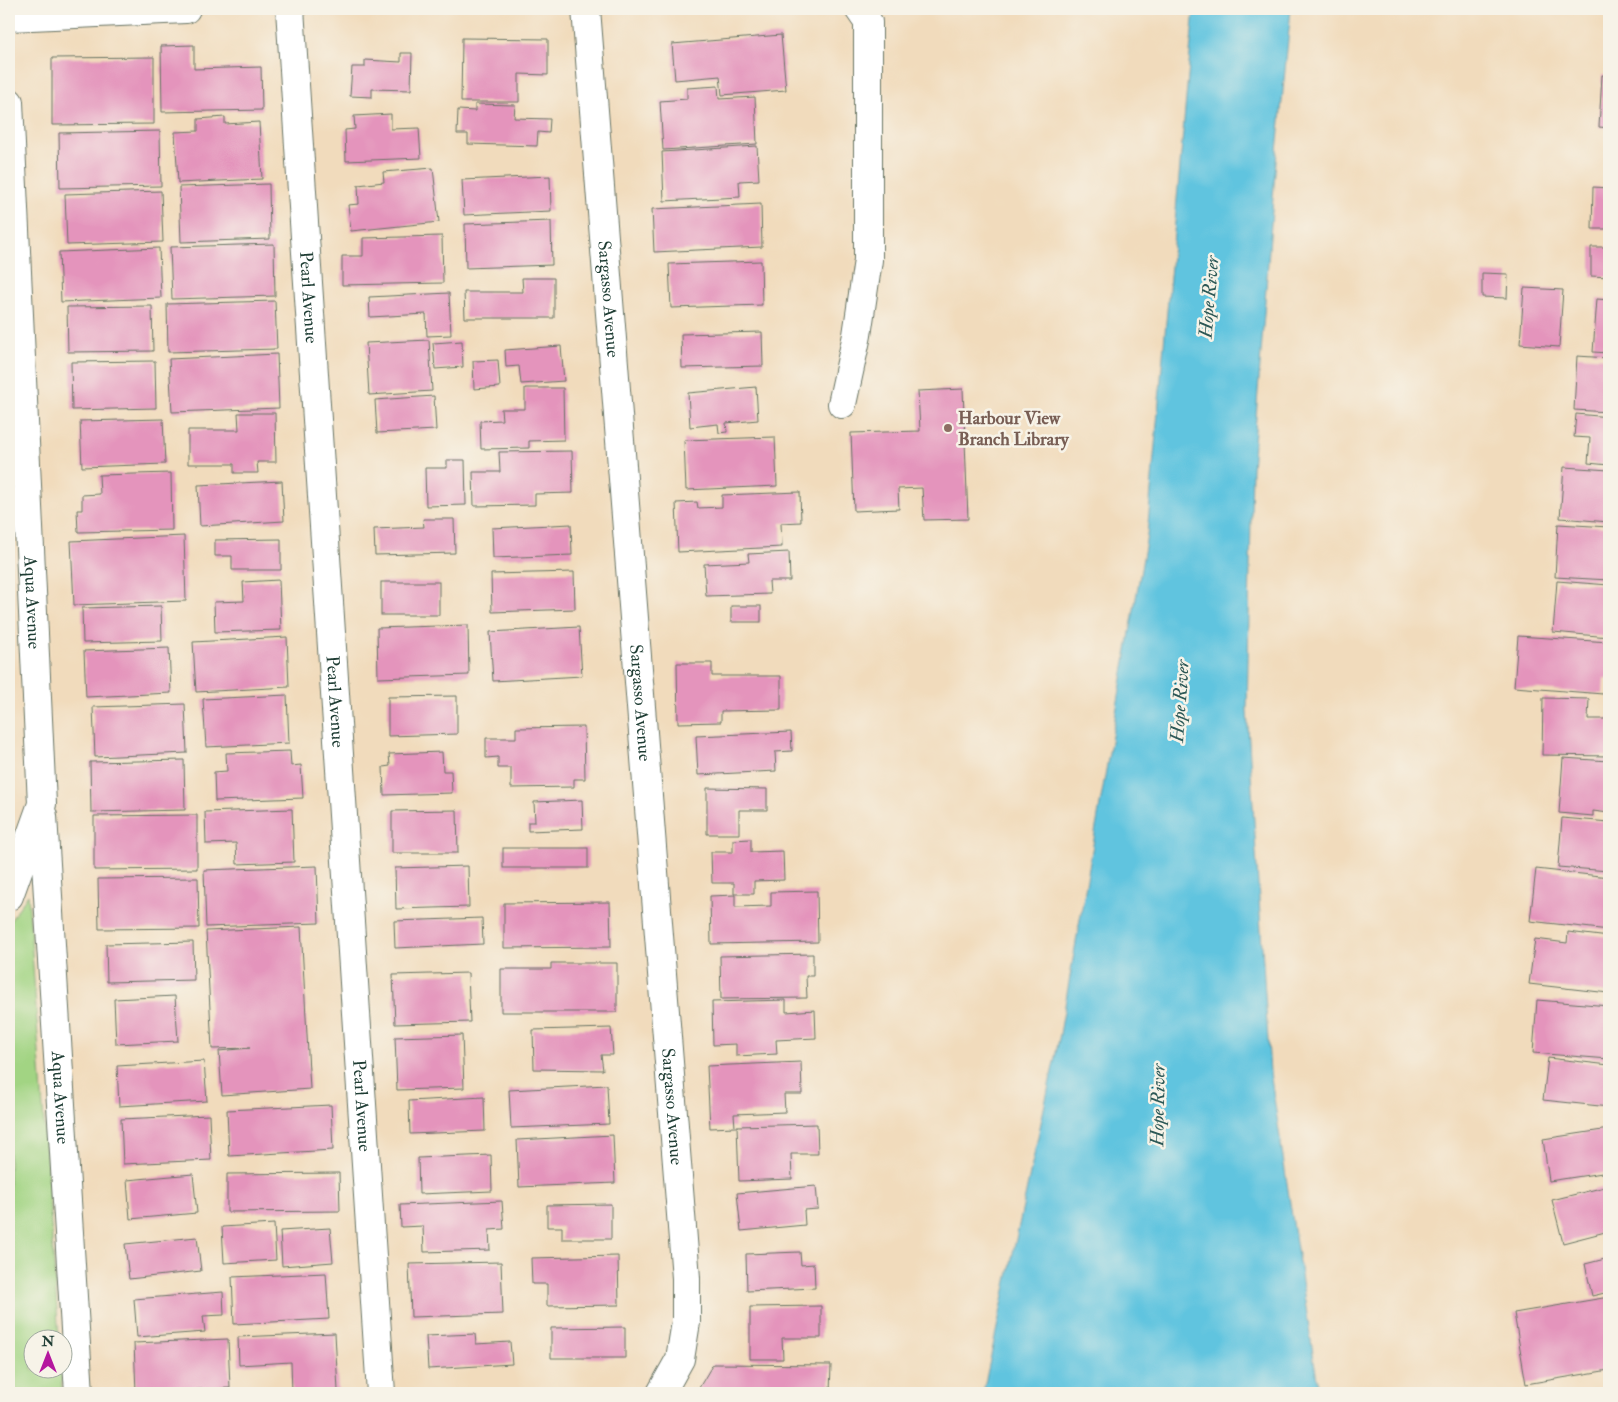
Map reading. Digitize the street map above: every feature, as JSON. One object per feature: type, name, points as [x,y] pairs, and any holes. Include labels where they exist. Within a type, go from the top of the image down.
[{"type":"street","points":[[9,17],[186,9]]},
{"type":"street","name":"Pearl Avenue","points":[[290,9],[381,1393]]},
{"type":"street","name":"Sargasso Avenue","points":[[586,9],[686,1278],[686,1322],[680,1359],[661,1393]]},
{"type":"street","points":[[842,404],[856,335],[868,260],[868,22],[859,9]]},
{"type":"street","name":"Aqua Avenue","points":[[9,102],[42,804],[78,1393]]},
{"type":"street","name":"Aqua Avenue","points":[[9,896],[42,804]]},
{"type":"green space","points":[[28,894],[58,1330],[22,1330],[22,1380],[61,1380],[62,1393],[9,1393],[9,923]]},
{"type":"water","name":"Hope River","points":[[1194,9],[1291,9],[1275,172],[1252,469],[1247,711],[1270,1072],[1319,1393],[983,1393],[1060,1034],[1147,535]]},
{"type":"building","points":[[781,35],[786,90],[722,95],[720,76],[675,80],[672,44]]},
{"type":"building","points":[[462,38],[548,39],[548,75],[519,74],[519,102],[461,102]]},
{"type":"building","points":[[194,45],[194,69],[261,67],[262,110],[162,112],[161,46]]},
{"type":"building","points":[[401,53],[412,53],[411,90],[372,89],[372,97],[350,96],[352,67],[365,67],[365,60],[401,62]]},
{"type":"building","points":[[154,57],[154,124],[52,125],[52,58]]},
{"type":"building","points":[[1602,75],[1609,76],[1609,128],[1599,127]]},
{"type":"building","points":[[718,86],[719,99],[755,97],[757,144],[663,150],[660,101],[687,99],[687,88]]},
{"type":"building","points":[[475,104],[515,105],[514,118],[550,119],[549,133],[538,132],[537,146],[468,144],[468,134],[457,134],[458,110],[475,111]]},
{"type":"building","points":[[391,114],[391,129],[419,128],[421,158],[346,161],[345,130],[355,129],[354,116]]},
{"type":"building","points":[[225,117],[225,124],[259,122],[262,179],[178,183],[175,132],[198,131],[198,119]]},
{"type":"building","points":[[160,131],[161,186],[60,188],[59,133]]},
{"type":"building","points":[[757,146],[759,180],[739,181],[740,197],[664,201],[662,152]]},
{"type":"building","points":[[433,168],[439,222],[351,231],[348,205],[359,204],[358,185],[384,182],[383,172]]},
{"type":"building","points":[[550,176],[551,211],[464,215],[462,180]]},
{"type":"building","points":[[269,184],[270,239],[181,242],[179,187]]},
{"type":"building","points":[[1593,187],[1609,188],[1609,229],[1592,229]]},
{"type":"building","points":[[161,191],[163,242],[67,245],[65,194]]},
{"type":"building","points":[[761,204],[762,247],[654,252],[652,209]]},
{"type":"building","points":[[551,221],[552,265],[466,268],[465,224]]},
{"type":"building","points":[[442,236],[443,283],[342,285],[342,256],[363,256],[363,238]]},
{"type":"building","points":[[274,244],[275,296],[172,299],[170,247]]},
{"type":"building","points":[[1591,247],[1609,247],[1609,277],[1591,276]]},
{"type":"building","points":[[159,248],[161,298],[61,302],[59,252]]},
{"type":"building","points":[[761,261],[762,305],[671,308],[669,264]]},
{"type":"building","points":[[1482,273],[1508,274],[1507,298],[1482,297]]},
{"type":"building","points":[[522,278],[554,278],[554,318],[465,318],[464,292],[523,292]]},
{"type":"building","points":[[1524,288],[1563,290],[1559,347],[1520,344]]},
{"type":"building","points":[[449,293],[451,335],[427,336],[426,314],[370,317],[369,297]]},
{"type":"building","points":[[1597,299],[1609,300],[1609,353],[1593,352]]},
{"type":"building","points":[[275,301],[277,349],[168,352],[167,304]]},
{"type":"building","points":[[152,306],[153,351],[68,352],[67,307]]},
{"type":"building","points":[[762,332],[763,366],[682,368],[681,334]]},
{"type":"building","points":[[429,340],[432,391],[369,395],[366,343]]},
{"type":"building","points":[[462,341],[463,367],[435,369],[433,343]]},
{"type":"building","points":[[561,346],[564,381],[521,384],[519,366],[506,367],[505,350]]},
{"type":"building","points":[[277,354],[279,408],[172,412],[169,359]]},
{"type":"building","points":[[1577,356],[1609,358],[1609,412],[1574,410]]},
{"type":"building","points":[[498,360],[500,387],[474,389],[473,361]]},
{"type":"building","points":[[155,361],[156,408],[72,410],[71,362]]},
{"type":"building","points":[[756,387],[758,420],[726,423],[727,432],[719,433],[718,424],[690,427],[688,393]]},
{"type":"building","points":[[525,388],[563,388],[564,440],[529,441],[529,448],[481,449],[480,421],[502,420],[501,409],[525,409]]},
{"type":"building","points":[[963,389],[968,519],[924,520],[922,488],[898,489],[899,509],[854,511],[851,433],[920,431],[918,391]]},
{"type":"building","points":[[434,396],[436,430],[377,433],[375,400]]},
{"type":"building","points":[[238,413],[275,413],[276,462],[257,462],[258,473],[234,473],[234,464],[188,464],[188,430],[239,430]]},
{"type":"building","points":[[1576,414],[1609,417],[1609,465],[1588,463],[1590,438],[1574,437]]},
{"type":"building","points":[[163,419],[165,464],[82,467],[80,421]]},
{"type":"building","points":[[775,437],[777,486],[686,490],[684,440]]},
{"type":"building","points":[[572,451],[573,493],[535,494],[535,505],[474,506],[473,472],[500,472],[499,452]]},
{"type":"building","points":[[447,460],[465,460],[466,505],[426,506],[425,468],[447,468]]},
{"type":"building","points":[[1564,467],[1609,470],[1609,522],[1560,518]]},
{"type":"building","points":[[171,473],[172,530],[78,532],[77,510],[82,510],[82,495],[100,494],[99,475]]},
{"type":"building","points":[[282,481],[284,521],[200,526],[198,485]]},
{"type":"building","points":[[800,492],[801,522],[781,523],[782,547],[678,552],[676,503],[697,502],[698,508],[722,507],[722,495]]},
{"type":"building","points":[[423,519],[454,519],[455,553],[375,555],[374,529],[424,527]]},
{"type":"building","points":[[571,524],[572,555],[493,558],[492,528]]},
{"type":"building","points":[[1558,524],[1609,527],[1609,580],[1555,577]]},
{"type":"building","points":[[184,536],[186,601],[74,605],[71,541]]},
{"type":"building","points":[[281,539],[281,570],[232,570],[232,556],[215,556],[215,540]]},
{"type":"building","points":[[789,552],[790,581],[769,581],[770,594],[706,596],[704,564],[749,562],[748,554]]},
{"type":"building","points":[[574,572],[575,609],[492,612],[491,574]]},
{"type":"building","points":[[279,580],[281,630],[215,632],[214,602],[244,601],[243,582]]},
{"type":"building","points":[[1557,581],[1609,585],[1609,637],[1553,632]]},
{"type":"building","points":[[381,582],[439,582],[439,615],[381,615]]},
{"type":"building","points":[[161,606],[162,641],[83,643],[82,608]]},
{"type":"building","points":[[731,606],[761,606],[761,622],[731,622]]},
{"type":"building","points":[[468,625],[469,675],[378,678],[377,628]]},
{"type":"building","points":[[579,627],[582,676],[493,681],[490,632]]},
{"type":"building","points":[[1518,636],[1609,642],[1609,679],[1604,678],[1603,694],[1514,687]]},
{"type":"building","points":[[287,637],[289,687],[196,692],[193,642]]},
{"type":"building","points":[[169,648],[171,693],[86,697],[84,651]]},
{"type":"building","points":[[677,663],[712,663],[712,676],[781,676],[781,710],[721,711],[721,722],[678,723]]},
{"type":"building","points":[[287,695],[289,743],[206,747],[203,699]]},
{"type":"building","points":[[457,696],[457,734],[388,736],[388,697]]},
{"type":"building","points":[[1543,698],[1589,699],[1588,719],[1609,719],[1609,756],[1542,755]]},
{"type":"building","points":[[185,704],[187,753],[95,757],[93,707]]},
{"type":"building","points":[[584,727],[585,779],[574,779],[574,787],[511,788],[511,768],[498,768],[498,757],[486,758],[486,738],[516,738],[516,728]]},
{"type":"building","points":[[791,732],[792,751],[775,752],[776,771],[698,775],[696,736]]},
{"type":"building","points":[[290,751],[291,766],[301,765],[303,798],[215,801],[214,772],[227,771],[226,753]]},
{"type":"building","points":[[442,752],[443,771],[451,771],[452,793],[384,795],[383,767],[390,766],[389,754]]},
{"type":"building","points":[[1563,758],[1609,761],[1609,813],[1593,811],[1593,816],[1559,813]]},
{"type":"building","points":[[184,760],[185,810],[91,812],[90,762]]},
{"type":"building","points":[[707,788],[767,789],[767,810],[739,810],[739,834],[707,834]]},
{"type":"building","points":[[582,800],[583,829],[528,831],[528,822],[535,822],[534,802]]},
{"type":"building","points":[[292,809],[294,862],[237,864],[236,843],[206,844],[205,812]]},
{"type":"building","points":[[457,810],[458,853],[392,853],[392,811]]},
{"type":"building","points":[[197,815],[197,869],[94,870],[94,816]]},
{"type":"building","points":[[1562,818],[1609,822],[1609,871],[1558,867]]},
{"type":"building","points":[[751,839],[751,852],[783,851],[784,880],[754,881],[754,894],[734,894],[734,883],[712,883],[711,852],[733,852],[733,840]]},
{"type":"building","points":[[503,848],[588,848],[588,868],[503,868]]},
{"type":"building","points":[[317,866],[319,923],[206,927],[204,870]]},
{"type":"building","points":[[468,866],[469,907],[396,909],[395,868]]},
{"type":"building","points":[[1536,869],[1609,877],[1609,930],[1530,921]]},
{"type":"building","points":[[198,878],[199,928],[99,929],[98,879]]},
{"type":"building","points":[[817,891],[818,942],[711,944],[710,896],[735,895],[735,907],[771,906],[771,892]]},
{"type":"building","points":[[610,902],[611,947],[504,948],[504,903]]},
{"type":"building","points":[[482,918],[483,944],[395,948],[394,921]]},
{"type":"building","points":[[301,927],[310,1089],[222,1095],[219,1051],[250,1048],[212,1049],[206,931]]},
{"type":"building","points":[[1568,932],[1609,937],[1609,993],[1529,984],[1535,939],[1567,943]]},
{"type":"building","points":[[193,942],[194,980],[107,982],[106,944]]},
{"type":"building","points":[[813,954],[813,976],[806,976],[807,998],[721,999],[720,956]]},
{"type":"building","points":[[551,963],[617,963],[617,1012],[501,1012],[501,969],[551,969]]},
{"type":"building","points":[[468,973],[470,1022],[395,1024],[393,975]]},
{"type":"building","points":[[175,996],[178,1041],[116,1044],[114,999]]},
{"type":"building","points":[[786,1000],[786,1012],[815,1010],[816,1038],[776,1040],[777,1054],[736,1056],[736,1044],[713,1045],[712,1002]]},
{"type":"building","points":[[1537,1000],[1609,1006],[1609,1059],[1533,1053]]},
{"type":"building","points":[[611,1028],[613,1055],[601,1055],[603,1070],[534,1069],[533,1030]]},
{"type":"building","points":[[462,1035],[464,1088],[397,1090],[395,1037]]},
{"type":"building","points":[[1548,1058],[1609,1065],[1609,1107],[1543,1100]]},
{"type":"building","points":[[204,1061],[207,1101],[119,1106],[117,1066]]},
{"type":"building","points":[[801,1062],[802,1094],[784,1094],[785,1112],[734,1114],[735,1127],[710,1128],[707,1066]]},
{"type":"building","points":[[607,1085],[609,1124],[511,1128],[509,1090]]},
{"type":"building","points":[[484,1097],[485,1131],[410,1134],[409,1101]]},
{"type":"building","points":[[331,1105],[333,1150],[229,1156],[227,1110]]},
{"type":"building","points":[[209,1115],[211,1160],[123,1164],[121,1119]]},
{"type":"building","points":[[817,1124],[818,1154],[791,1154],[792,1179],[739,1181],[737,1126]]},
{"type":"building","points":[[1609,1129],[1609,1172],[1549,1181],[1543,1139]]},
{"type":"building","points":[[613,1135],[615,1183],[519,1187],[517,1140]]},
{"type":"building","points":[[491,1155],[492,1191],[419,1194],[418,1158]]},
{"type":"building","points":[[339,1173],[340,1211],[227,1212],[227,1174]]},
{"type":"building","points":[[193,1174],[197,1213],[130,1219],[127,1180]]},
{"type":"building","points":[[816,1186],[818,1209],[804,1210],[805,1225],[741,1231],[737,1193]]},
{"type":"building","points":[[1609,1186],[1609,1231],[1563,1243],[1552,1200]]},
{"type":"building","points":[[502,1201],[504,1229],[489,1230],[490,1250],[424,1252],[423,1226],[401,1227],[400,1205]]},
{"type":"building","points":[[611,1204],[611,1239],[562,1239],[562,1227],[547,1227],[547,1205]]},
{"type":"building","points":[[274,1224],[276,1260],[224,1263],[222,1227]]},
{"type":"building","points":[[330,1228],[333,1262],[282,1266],[280,1231]]},
{"type":"building","points":[[197,1237],[201,1271],[129,1279],[125,1244]]},
{"type":"building","points":[[800,1252],[801,1265],[814,1264],[815,1288],[747,1291],[746,1254]]},
{"type":"building","points":[[618,1256],[619,1305],[547,1306],[547,1284],[532,1284],[531,1258]]},
{"type":"building","points":[[1609,1258],[1609,1292],[1592,1296],[1585,1264]]},
{"type":"building","points":[[501,1262],[503,1314],[411,1317],[409,1264]]},
{"type":"building","points":[[326,1273],[329,1319],[234,1324],[232,1277]]},
{"type":"building","points":[[223,1292],[224,1315],[203,1316],[205,1332],[137,1337],[134,1299]]},
{"type":"building","points":[[1609,1297],[1609,1370],[1526,1384],[1514,1313]]},
{"type":"building","points":[[821,1306],[821,1338],[782,1338],[783,1359],[750,1359],[750,1307]]},
{"type":"building","points":[[625,1327],[625,1358],[551,1358],[551,1328]]},
{"type":"building","points":[[335,1333],[338,1391],[292,1393],[291,1362],[239,1365],[238,1337]]},
{"type":"building","points":[[475,1334],[476,1344],[510,1342],[512,1364],[428,1369],[426,1336]]},
{"type":"building","points":[[228,1339],[230,1388],[136,1392],[134,1343]]},
{"type":"building","points":[[713,1364],[831,1365],[830,1393],[696,1393]]},
{"type":"place","name":"Harbour View Branch Library","points":[[948,428]]}]
